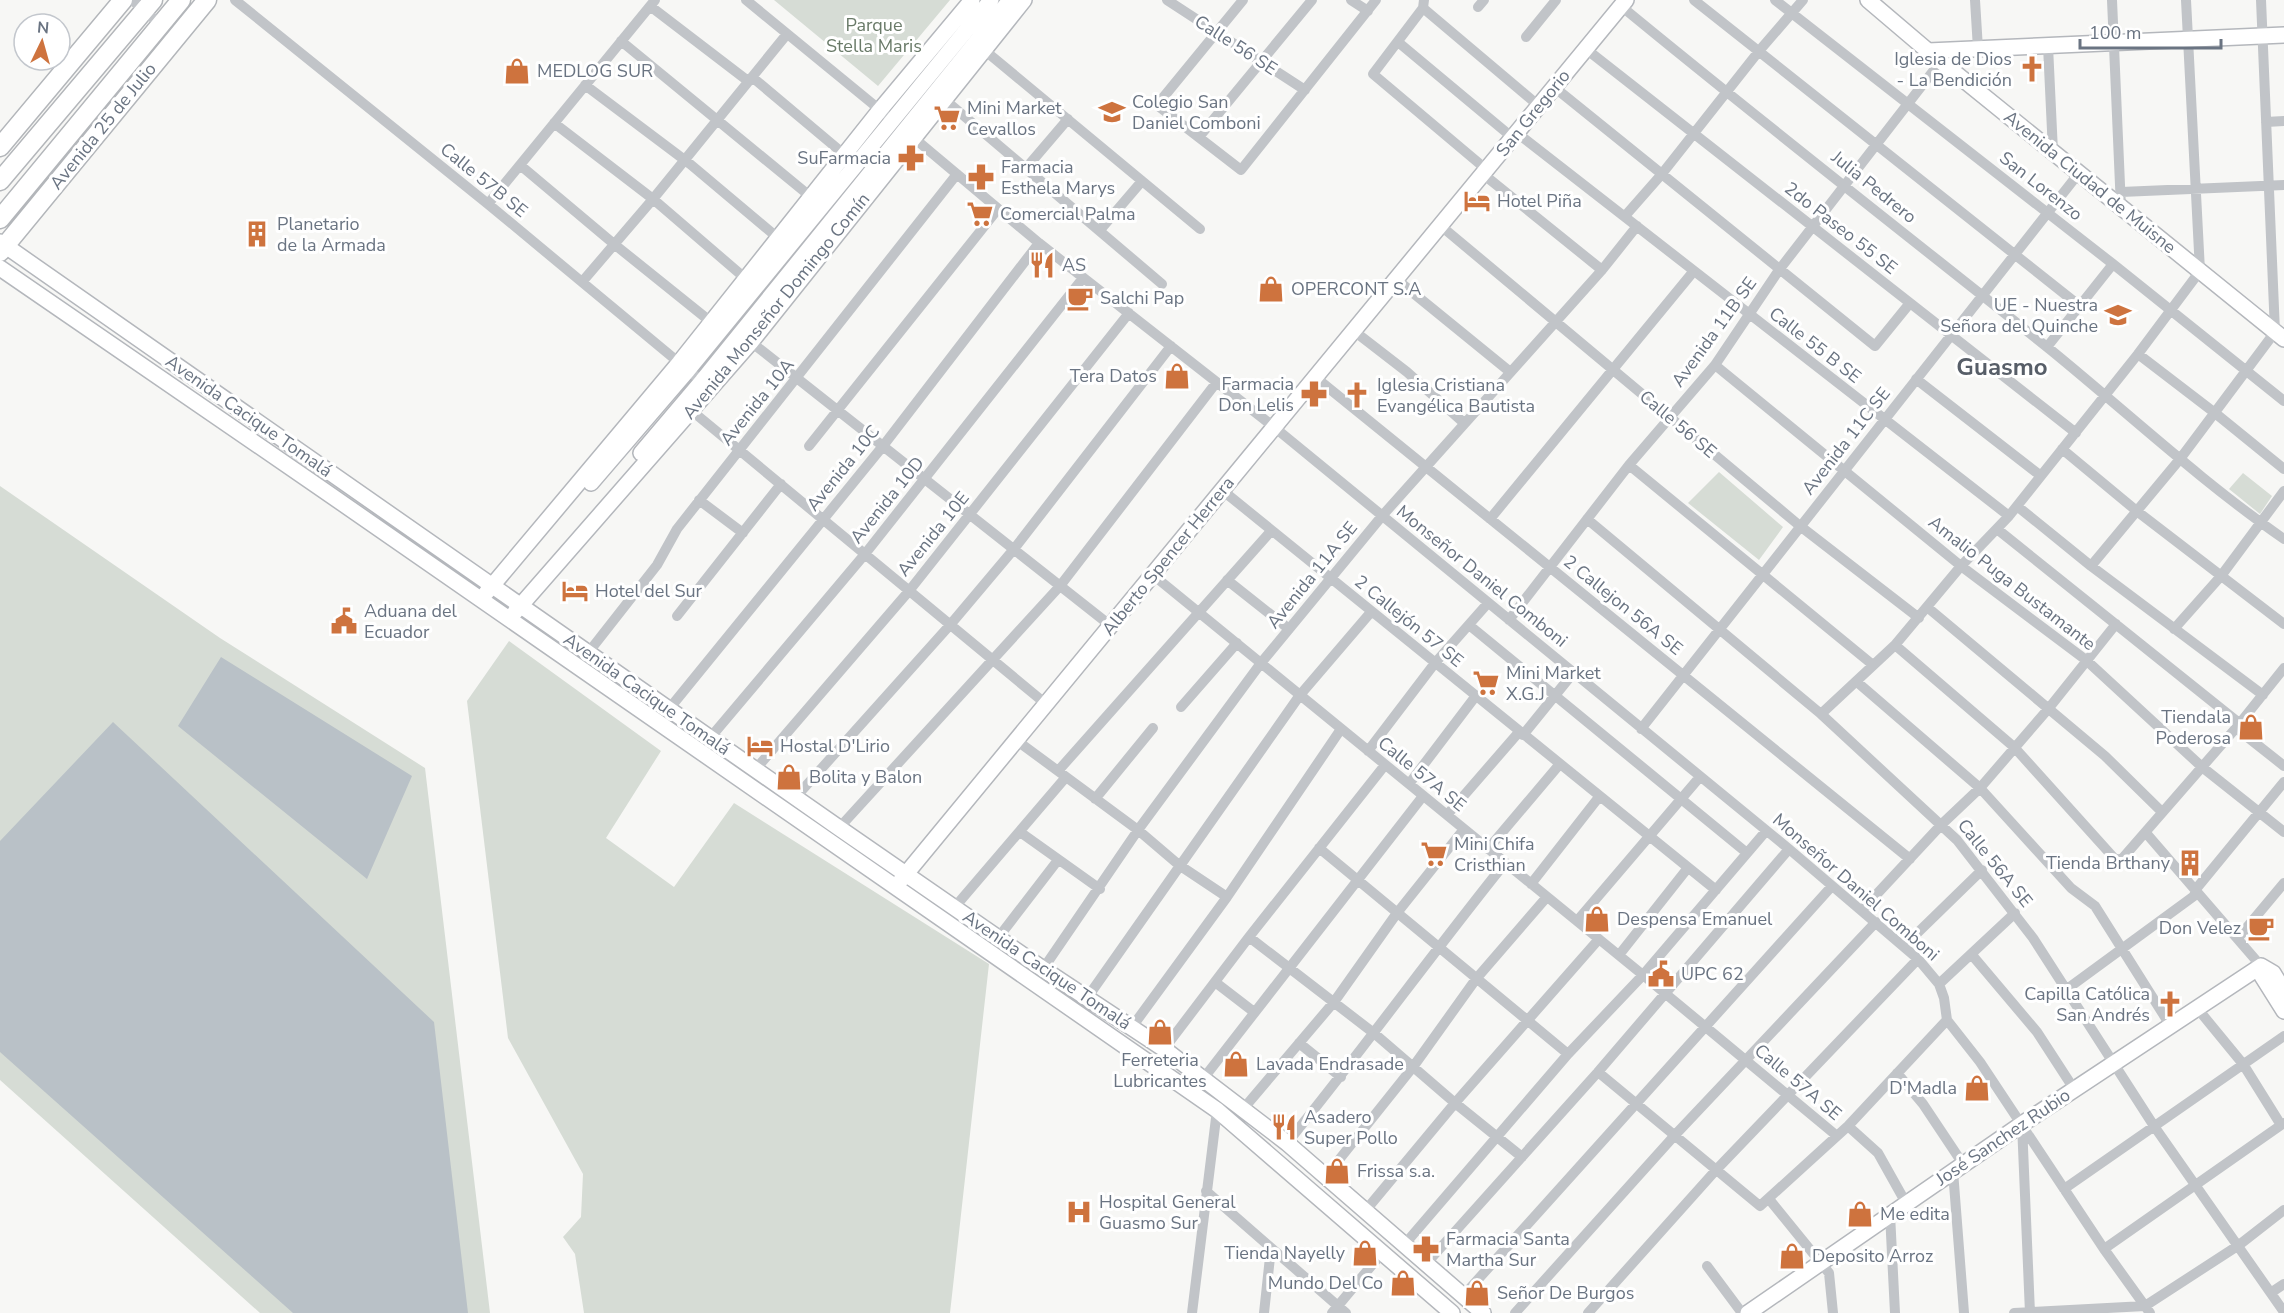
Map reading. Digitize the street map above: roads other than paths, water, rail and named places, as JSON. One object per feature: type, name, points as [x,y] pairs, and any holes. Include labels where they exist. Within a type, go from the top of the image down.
[{"type":"main road","points":[[0,147],[123,0]]},
{"type":"main road","name":"Avenida 25 de Julio","points":[[2,246],[207,0]]},
{"type":"main road","name":"Avenida Monseñor Domingo Comín","points":[[683,366],[711,322],[880,110],[972,0]]},
{"type":"main road","name":"Avenida Monseñor Domingo Comín","points":[[510,619],[693,411],[706,385],[751,342],[903,129],[991,0]]},
{"type":"main road","name":"Avenida Monseñor Domingo Comín","points":[[521,606],[538,576],[706,385],[903,129],[1010,0]]},
{"type":"main road","name":"Avenida Monseñor Domingo Comín","points":[[480,600],[492,586],[519,567],[683,366],[903,129],[944,99],[1024,0]]},
{"type":"main road","name":"Avenida Ciudad de Muisne","points":[[1868,0],[2280,336]]},
{"type":"main road","name":"San Gregorio","points":[[1441,225],[1624,3]]},
{"type":"main road","name":"Avenida 25 de Julio","points":[[0,181],[156,9]]},
{"type":"main road","name":"Avenida 25 de Julio","points":[[0,219],[156,9]]},
{"type":"main road","points":[[1928,51],[2284,35]]},
{"type":"main road","name":"Alberto Spencer Herrera","points":[[895,887],[1441,225]]},
{"type":"main road","name":"Avenida Cacique Tomalá","points":[[2,246],[954,908],[1164,1049],[1287,1143],[1483,1313]]},
{"type":"main road","name":"Avenida Cacique Tomalá","points":[[0,268],[1217,1110],[1452,1313]]},
{"type":"main road","points":[[2261,966],[2273,973],[2284,991]]},
{"type":"main road","points":[[2261,966],[2262,976],[2284,1011]]},
{"type":"main road","name":"José Sanchez Rubio","points":[[1748,1313],[2022,1124],[2261,966]]},
{"type":"street","name":"Calle 57B SE","points":[[234,0],[488,204],[706,385]]},
{"type":"street","name":"Monseñor Daniel Comboni","points":[[746,0],[1039,243],[1274,427],[1574,672],[1699,778],[1789,849],[1918,959],[1939,984],[1944,998],[1947,1020],[1980,1062],[2104,1250],[2147,1309]]},
{"type":"street","points":[[1243,0],[1157,105],[1240,170],[1377,0]]},
{"type":"street","points":[[1199,137],[1312,0]]},
{"type":"street","points":[[1351,0],[1368,11]]},
{"type":"street","points":[[1526,37],[1556,0]]},
{"type":"street","points":[[1694,0],[2081,307]]},
{"type":"street","name":"San Lorenzo","points":[[1775,0],[2114,264],[2284,401]]},
{"type":"street","points":[[1625,216],[1803,0]]},
{"type":"street","points":[[1975,0],[1978,49]]},
{"type":"street","points":[[2112,0],[2121,208]]},
{"type":"street","points":[[1821,714],[1895,645],[1961,566],[2009,516],[2138,354],[2200,271],[2186,0]]},
{"type":"street","points":[[2091,566],[2180,459],[2245,371],[2280,336],[2278,277],[2269,185],[2261,0]]},
{"type":"street","name":"Calle 56 SE","points":[[1173,2],[1305,90]]},
{"type":"street","points":[[488,204],[652,3],[845,154]]},
{"type":"street","name":"Julia Pedrero","points":[[1624,3],[1727,93],[2047,347],[2180,459],[2284,539]]},
{"type":"street","points":[[1539,106],[1424,4],[1373,74],[1602,270]]},
{"type":"street","points":[[582,282],[653,199],[787,34]]},
{"type":"street","points":[[621,41],[811,197]]},
{"type":"street","name":"Calle 55 B SE","points":[[1398,42],[1515,136],[1625,216],[1693,272],[2009,516]]},
{"type":"street","points":[[2048,46],[2053,152]]},
{"type":"street","points":[[983,49],[1200,229]]},
{"type":"street","name":"2do Paseo 55 SE","points":[[1586,50],[2076,433]]},
{"type":"street","name":"Avenida 11B SE","points":[[1509,620],[1629,465],[1715,365],[1779,270],[1941,61]]},
{"type":"street","points":[[585,85],[684,160],[778,238]]},
{"type":"street","points":[[1554,87],[1875,346],[1910,303]]},
{"type":"street","points":[[944,99],[1162,284]]},
{"type":"street","points":[[1026,167],[1068,119]]},
{"type":"street","points":[[2266,122],[2284,121]]},
{"type":"street","points":[[554,123],[653,199],[746,279]]},
{"type":"street","points":[[520,165],[711,322]]},
{"type":"street","name":"Avenida 10A","points":[[588,653],[657,565],[677,528],[957,174]]},
{"type":"street","name":"Avenida 11C SE","points":[[1641,729],[2079,174]]},
{"type":"street","points":[[1100,230],[1142,181]]},
{"type":"street","points":[[2121,192],[2284,185]]},
{"type":"street","points":[[809,446],[998,209]]},
{"type":"street","name":"Calle 56 SE","points":[[1441,225],[1800,526],[1919,618]]},
{"type":"street","name":"Avenida 11A SE","points":[[1043,969],[1100,889],[1138,830],[1261,663],[1382,516],[1509,371],[1602,270],[1638,226]]},
{"type":"street","name":"Avenida 10C","points":[[669,709],[883,446],[1039,243]]},
{"type":"street","points":[[2047,347],[2114,264]]},
{"type":"street","points":[[1490,519],[1693,272]]},
{"type":"street","name":"Avenida 10D","points":[[710,738],[865,554],[1083,278]]},
{"type":"street","points":[[1396,279],[1509,371]]},
{"type":"street","name":"Avenida 10E","points":[[755,770],[909,591],[1129,314]]},
{"type":"street","points":[[1354,331],[1407,372],[1464,423]]},
{"type":"street","points":[[751,342],[1111,626]]},
{"type":"street","points":[[795,798],[950,625],[1014,549],[1171,346]]},
{"type":"street","points":[[2138,354],[2284,469]]},
{"type":"street","name":"Amalio Puga Bustamante","points":[[1715,365],[1843,472],[1961,566],[2086,660],[2202,767],[2284,832]]},
{"type":"street","name":"2 Callejon 56A SE","points":[[1315,377],[1910,859]]},
{"type":"street","points":[[1916,379],[2040,476]]},
{"type":"street","points":[[839,828],[1060,586],[1216,383]]},
{"type":"street","points":[[693,411],[1046,704]]},
{"type":"street","points":[[2062,449],[2138,512],[2284,624]]},
{"type":"street","points":[[1629,465],[1873,665]]},
{"type":"street","points":[[677,616],[781,484]]},
{"type":"street","name":"2 Callejón 57 SE","points":[[1222,490],[1716,891]]},
{"type":"street","points":[[2174,628],[2221,576],[2284,491]]},
{"type":"street","points":[[699,500],[742,533]]},
{"type":"street","points":[[2017,506],[2091,566],[2263,695]]},
{"type":"street","name":"Calle 56A SE","points":[[1587,519],[1821,714],[1942,824],[2015,913],[2067,989],[2112,1064],[2284,1312]]},
{"type":"street","points":[[1997,529],[2116,624],[2284,766]]},
{"type":"street","points":[[954,908],[1020,832],[1062,774],[1198,613],[1271,531]]},
{"type":"street","name":"Calle 57A SE","points":[[1152,575],[1706,1026],[1837,1136]]},
{"type":"street","points":[[1227,580],[1289,629]]},
{"type":"street","points":[[1368,751],[1435,663],[1488,603]]},
{"type":"street","points":[[1927,607],[2105,756],[2162,812]]},
{"type":"street","points":[[1087,999],[1300,695],[1371,612]]},
{"type":"street","points":[[1862,910],[1942,824],[1980,788],[2049,708],[2116,624]]},
{"type":"street","points":[[1468,625],[1747,853]]},
{"type":"street","points":[[1181,707],[1237,643]]},
{"type":"street","points":[[1895,645],[2014,747],[2114,858],[2121,860],[2283,671]]},
{"type":"street","points":[[1447,815],[1574,672]]},
{"type":"street","points":[[1857,682],[1980,788],[2071,888],[2096,906],[2170,1025]]},
{"type":"street","points":[[1409,784],[1475,697]]},
{"type":"street","points":[[1095,799],[1153,728]]},
{"type":"street","points":[[1132,1027],[1227,897],[1341,729]]},
{"type":"street","points":[[1016,740],[1138,830],[1179,865],[1227,897]]},
{"type":"street","points":[[1164,1049],[1385,765]]},
{"type":"street","points":[[1488,849],[1559,765]]},
{"type":"street","points":[[1577,921],[1699,778]]},
{"type":"street","points":[[2067,989],[2194,896],[2196,889],[2284,782]]},
{"type":"street","points":[[1203,1079],[1423,795]]},
{"type":"street","points":[[1531,884],[1599,797]]},
{"type":"street","points":[[1244,1108],[1334,1002],[1397,913],[1464,829]]},
{"type":"street","points":[[1404,1245],[1568,1054],[1643,975],[1766,831]]},
{"type":"street","points":[[1020,832],[1100,889]]},
{"type":"street","points":[[2146,833],[2261,966]]},
{"type":"street","points":[[1319,848],[1568,1054]]},
{"type":"street","points":[[1426,1264],[1598,1072],[1789,849]]},
{"type":"street","points":[[998,938],[1058,860]]},
{"type":"street","points":[[1287,1143],[1375,1034],[1438,947],[1505,862]]},
{"type":"street","points":[[1619,955],[1687,869]]},
{"type":"street","points":[[1904,946],[1982,870]]},
{"type":"street","points":[[2238,938],[2284,883]]},
{"type":"street","points":[[1463,1296],[1832,886]]},
{"type":"street","points":[[1326,1176],[1413,1066],[1476,979],[1546,898]]},
{"type":"street","points":[[1939,984],[2015,913]]},
{"type":"street","points":[[1515,1313],[1675,1135],[1876,922]]},
{"type":"street","points":[[1249,937],[1375,1034],[1522,1157]]},
{"type":"street","points":[[1366,1210],[1455,1103],[1599,939]]},
{"type":"street","points":[[1972,955],[2037,1032],[2074,1089]]},
{"type":"street","points":[[1588,1313],[1716,1170],[1918,959]]},
{"type":"street","points":[[1215,982],[1254,1012]]},
{"type":"street","points":[[2104,1250],[2283,1124],[2243,1064],[2197,1008]]},
{"type":"street","points":[[1765,1203],[1848,1126],[1947,1020]]},
{"type":"street","points":[[2064,1189],[2284,1036]]},
{"type":"street","points":[[1299,1043],[1341,1077]]},
{"type":"street","points":[[1598,1072],[1716,1170],[1765,1203],[1829,1273],[1833,1313]]},
{"type":"street","points":[[1898,1073],[1923,1104],[1958,1168],[1964,1313]]},
{"type":"street","points":[[1192,1313],[1217,1110]]},
{"type":"street","points":[[2022,1124],[2030,1313]]},
{"type":"street","name":"Calle 57A SE","points":[[1848,1126],[1878,1153],[1906,1203]]},
{"type":"street","points":[[1206,1191],[1339,1311],[1382,1253]]},
{"type":"street","points":[[2014,1313],[2147,1309],[2239,1245],[2284,1210]]},
{"type":"street","points":[[1890,1214],[1895,1313]]},
{"type":"street","points":[[1264,1313],[1271,1248]]},
{"type":"street","points":[[1707,1266],[1742,1313]]},
{"type":"street","points":[[2272,1292],[2284,1284]]},
{"type":"place","name":"Iglesia de Dios - La Bendición","points":[[2032,69]]},
{"type":"place","name":"MEDLOG SUR","points":[[517,71]]},
{"type":"place","name":"Colegio San Daniel Comboni","points":[[1112,112]]},
{"type":"place","name":"Mini Market Cevallos","points":[[947,118]]},
{"type":"place","name":"SuFarmacia","points":[[911,158]]},
{"type":"place","name":"Farmacia Esthela Marys","points":[[981,177]]},
{"type":"place","name":"Hotel Piña","points":[[1477,201]]},
{"type":"place","name":"Comercial Palma","points":[[980,214]]},
{"type":"place","name":"Planetario de la Armada","points":[[257,234]]},
{"type":"place","name":"AS","points":[[1042,265]]},
{"type":"place","name":"OPERCONT S.A","points":[[1271,289]]},
{"type":"place","name":"Salchi Pap","points":[[1080,298]]},
{"type":"place","name":"UE - Nuestra Señora del Quinche","points":[[2118,315]]},
{"type":"place","name":"Tera Datos","points":[[1177,376]]},
{"type":"place","name":"Farmacia Don Lelis","points":[[1314,394]]},
{"type":"place","name":"Iglesia Cristiana Evangélica Bautista","points":[[1357,395]]},
{"type":"place","name":"Hotel del Sur","points":[[575,591]]},
{"type":"place","name":"Aduana del Ecuador","points":[[344,621]]},
{"type":"place","name":"Mini Market X.G.J","points":[[1486,683]]},
{"type":"place","name":"Tiendala Poderosa","points":[[2251,727]]},
{"type":"place","name":"Hostal D'Lirio","points":[[760,746]]},
{"type":"place","name":"Bolita y Balon","points":[[789,777]]},
{"type":"place","name":"Mini Chifa Cristhian","points":[[1434,854]]},
{"type":"place","name":"Tienda Brthany","points":[[2190,863]]},
{"type":"place","name":"Despensa Emanuel","points":[[1597,919]]},
{"type":"place","name":"Don Velez","points":[[2261,928]]},
{"type":"place","name":"UPC 62","points":[[1661,974]]},
{"type":"place","name":"Capilla Católica San Andrés","points":[[2170,1004]]},
{"type":"place","name":"Ferreteria Lubricantes","points":[[1160,1032]]},
{"type":"place","name":"Lavada Endrasade","points":[[1236,1064]]},
{"type":"place","name":"D'Madla","points":[[1977,1088]]},
{"type":"place","name":"Asadero Super Pollo","points":[[1284,1127]]},
{"type":"place","name":"Frissa s.a.","points":[[1337,1171]]},
{"type":"place","name":"Hospital General Guasmo Sur","points":[[1079,1212]]},
{"type":"place","name":"Me edita","points":[[1860,1214]]},
{"type":"place","name":"Farmacia Santa Martha Sur","points":[[1426,1249]]},
{"type":"place","name":"Tienda Nayelly","points":[[1365,1253]]},
{"type":"place","name":"Deposito Arroz","points":[[1792,1256]]},
{"type":"place","name":"Mundo Del Co","points":[[1403,1283]]},
{"type":"place","name":"Señor De Burgos","points":[[1477,1293]]},
{"type":"district","name":"Guasmo","points":[[2002,367]]},
{"type":"park label","name":"Parque Stella Maris","points":[[874,36]]}]
